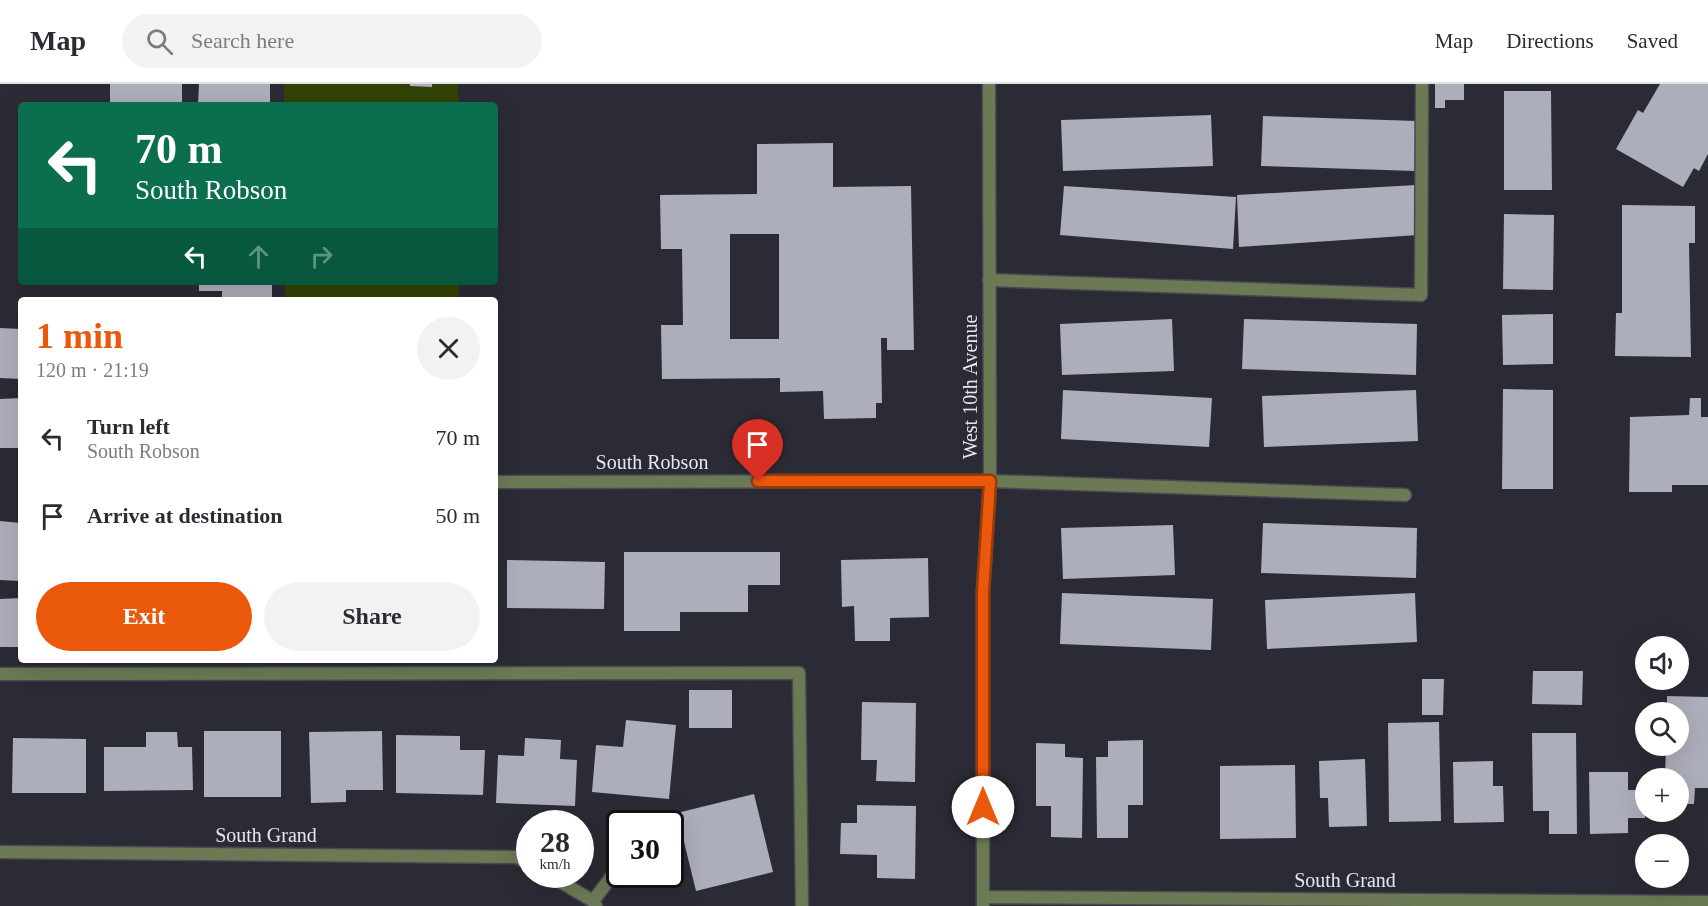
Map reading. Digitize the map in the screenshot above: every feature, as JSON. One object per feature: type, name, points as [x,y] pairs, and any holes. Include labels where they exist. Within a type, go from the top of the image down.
[{"type":"street","name":"West 10th Avenue","points":[[983,901],[983,592],[990,481],[989,84]]},
{"type":"street","points":[[989,280],[1421,295],[1422,84]]},
{"type":"street","name":"South Robson","points":[[498,482],[990,481],[1405,495]]},
{"type":"street","points":[[0,674],[800,673],[802,906]]},
{"type":"street","name":"South Grand","points":[[0,852],[516,857]]},
{"type":"street","points":[[570,888],[594,903],[606,885]]},
{"type":"street","name":"South Grand","points":[[983,901],[1708,902]]},
{"type":"green space","points":[[284,84],[458,84],[458,102],[284,102]]},
{"type":"green space","points":[[285,285],[459,285],[459,297],[285,297]]},
{"type":"building","points":[[110,84],[182,84],[182,102],[110,102]]},
{"type":"building","points":[[199,84],[270,84],[270,102],[198,102]]},
{"type":"building","points":[[410,84],[432,84],[432,87],[410,86]]},
{"type":"building","points":[[1435,84],[1464,84],[1464,100],[1445,100],[1445,108],[1435,108]]},
{"type":"building","points":[[1660,84],[1708,84],[1708,154],[1699,171],[1694,168],[1683,187],[1616,149],[1638,110],[1643,113]]},
{"type":"building","points":[[1504,91],[1551,91],[1552,190],[1504,190]]},
{"type":"building","points":[[1211,115],[1213,166],[1063,171],[1061,120]]},
{"type":"building","points":[[1263,116],[1417,121],[1415,171],[1261,166]]},
{"type":"building","points":[[833,143],[833,187],[911,186],[914,350],[887,350],[887,338],[881,338],[882,403],[876,403],[876,418],[824,419],[823,391],[780,392],[780,378],[662,379],[661,325],[683,325],[682,249],[661,249],[660,195],[757,194],[757,144]],"holes":[[[730,234],[779,234],[779,339],[730,339]]]},
{"type":"building","points":[[1416,185],[1418,235],[1239,247],[1237,195]]},
{"type":"building","points":[[1064,186],[1236,197],[1233,249],[1060,235]]},
{"type":"building","points":[[1622,205],[1695,206],[1695,243],[1689,243],[1691,357],[1615,356],[1616,313],[1622,313]]},
{"type":"building","points":[[1504,214],[1554,215],[1553,290],[1503,289]]},
{"type":"building","points":[[199,285],[272,285],[272,297],[222,297],[222,291],[199,291]]},
{"type":"building","points":[[1553,314],[1553,364],[1503,365],[1502,315]]},
{"type":"building","points":[[1172,319],[1174,371],[1062,375],[1060,324]]},
{"type":"building","points":[[1244,319],[1417,324],[1416,375],[1242,369]]},
{"type":"building","points":[[0,328],[18,329],[18,379],[0,378]]},
{"type":"building","points":[[1503,389],[1553,390],[1553,489],[1502,489]]},
{"type":"building","points":[[1063,390],[1212,398],[1209,447],[1061,439]]},
{"type":"building","points":[[1416,390],[1418,441],[1264,447],[1262,396]]},
{"type":"building","points":[[18,398],[18,448],[0,448],[0,399]]},
{"type":"building","points":[[1690,398],[1701,398],[1701,417],[1708,417],[1708,485],[1672,485],[1672,492],[1629,492],[1630,417],[1689,415]]},
{"type":"building","points":[[0,521],[18,523],[18,581],[0,580]]},
{"type":"building","points":[[1263,523],[1417,528],[1416,578],[1261,573]]},
{"type":"building","points":[[1173,525],[1175,575],[1063,579],[1061,528]]},
{"type":"building","points":[[624,552],[780,552],[780,585],[748,585],[748,612],[680,612],[680,631],[624,631]]},
{"type":"building","points":[[928,558],[929,617],[890,618],[890,641],[855,641],[854,606],[842,607],[841,560]]},
{"type":"building","points":[[507,560],[605,562],[604,609],[507,608]]},
{"type":"building","points":[[1062,593],[1213,599],[1211,650],[1060,644]]},
{"type":"building","points":[[1415,593],[1417,642],[1267,649],[1265,600]]},
{"type":"building","points":[[18,598],[18,647],[0,647],[0,599]]},
{"type":"building","points":[[1533,671],[1583,671],[1582,705],[1532,704]]},
{"type":"building","points":[[1422,679],[1444,679],[1443,715],[1422,715]]},
{"type":"building","points":[[689,690],[732,690],[732,728],[689,728]]},
{"type":"building","points":[[1667,696],[1708,697],[1708,788],[1695,788],[1694,804],[1689,804],[1689,768],[1665,768],[1666,756],[1689,756],[1689,702],[1667,702]]},
{"type":"building","points":[[862,702],[916,703],[915,782],[876,781],[877,760],[861,760]]},
{"type":"building","points":[[626,720],[676,725],[669,799],[592,792],[596,745],[623,747]]},
{"type":"building","points":[[1439,722],[1441,821],[1389,822],[1388,723]]},
{"type":"building","points":[[204,731],[281,731],[281,797],[204,797]]},
{"type":"building","points":[[382,731],[383,790],[346,790],[346,802],[311,803],[309,732]]},
{"type":"building","points":[[146,732],[177,732],[178,747],[192,747],[193,790],[104,791],[104,747],[146,747]]},
{"type":"building","points":[[1532,733],[1576,733],[1577,834],[1549,834],[1549,811],[1533,811]]},
{"type":"building","points":[[396,735],[460,736],[460,750],[485,750],[483,795],[396,793]]},
{"type":"building","points":[[13,738],[86,739],[86,793],[12,793]]},
{"type":"building","points":[[525,738],[561,740],[560,759],[577,760],[575,806],[496,803],[498,755],[524,756]]},
{"type":"building","points":[[1143,740],[1143,805],[1128,805],[1128,838],[1097,838],[1096,757],[1108,757],[1108,741]]},
{"type":"building","points":[[1036,743],[1065,744],[1065,757],[1083,758],[1082,838],[1051,837],[1051,806],[1036,806]]},
{"type":"building","points":[[1365,759],[1367,826],[1329,827],[1328,798],[1320,798],[1319,761]]},
{"type":"building","points":[[1493,761],[1493,786],[1503,786],[1504,822],[1454,823],[1453,762]]},
{"type":"building","points":[[1295,765],[1296,838],[1220,839],[1220,766]]},
{"type":"building","points":[[1589,772],[1628,772],[1628,790],[1635,790],[1635,818],[1628,818],[1628,833],[1590,834]]},
{"type":"building","points":[[754,794],[773,872],[696,891],[684,842],[684,811]]},
{"type":"building","points":[[857,805],[916,806],[915,879],[877,878],[877,855],[840,854],[841,823],[857,823]]},
{"type":"route","points":[[758,481],[990,481],[983,592],[983,807]]}]
